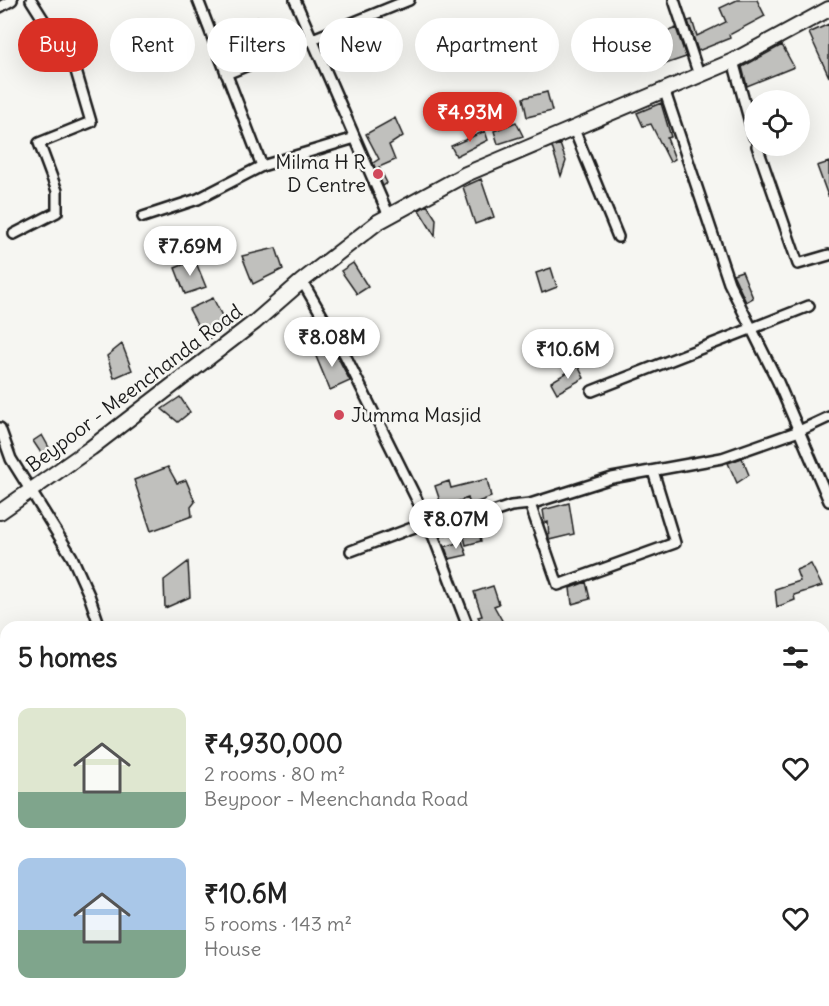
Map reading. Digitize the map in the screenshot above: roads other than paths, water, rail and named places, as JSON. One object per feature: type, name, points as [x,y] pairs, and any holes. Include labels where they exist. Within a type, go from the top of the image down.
[{"type":"main road","name":"Beypoor - Meenchanda Road","points":[[0,512],[30,492],[255,322],[302,281],[389,216],[466,174],[733,61],[829,9]]},
{"type":"street","points":[[0,7],[12,0]]},
{"type":"street","points":[[14,234],[57,212],[57,191],[39,143],[91,122],[76,71],[31,0]]},
{"type":"street","points":[[198,0],[261,166]]},
{"type":"street","points":[[295,0],[389,216]]},
{"type":"street","points":[[226,74],[409,0]]},
{"type":"street","points":[[674,0],[699,75]]},
{"type":"street","points":[[733,61],[744,101]]},
{"type":"street","points":[[664,89],[729,283],[799,431],[829,501]]},
{"type":"street","points":[[573,128],[618,237]]},
{"type":"street","points":[[143,217],[198,199],[261,166],[355,138]]},
{"type":"street","points":[[760,156],[798,264],[829,255]]},
{"type":"street","points":[[302,281],[345,355],[428,522],[465,621]]},
{"type":"street","points":[[592,391],[809,306]]},
{"type":"street","points":[[432,533],[511,506],[530,504],[612,478],[722,458],[799,431],[829,417]]},
{"type":"street","points":[[0,428],[11,459],[72,556],[98,621]]},
{"type":"street","points":[[530,504],[558,585],[675,543],[653,471]]},
{"type":"street","points":[[351,551],[428,522]]},
{"type":"place","name":"Milma H R D Centre","points":[[378,174]]},
{"type":"place","name":"Jumma Masjid","points":[[339,415]]}]
